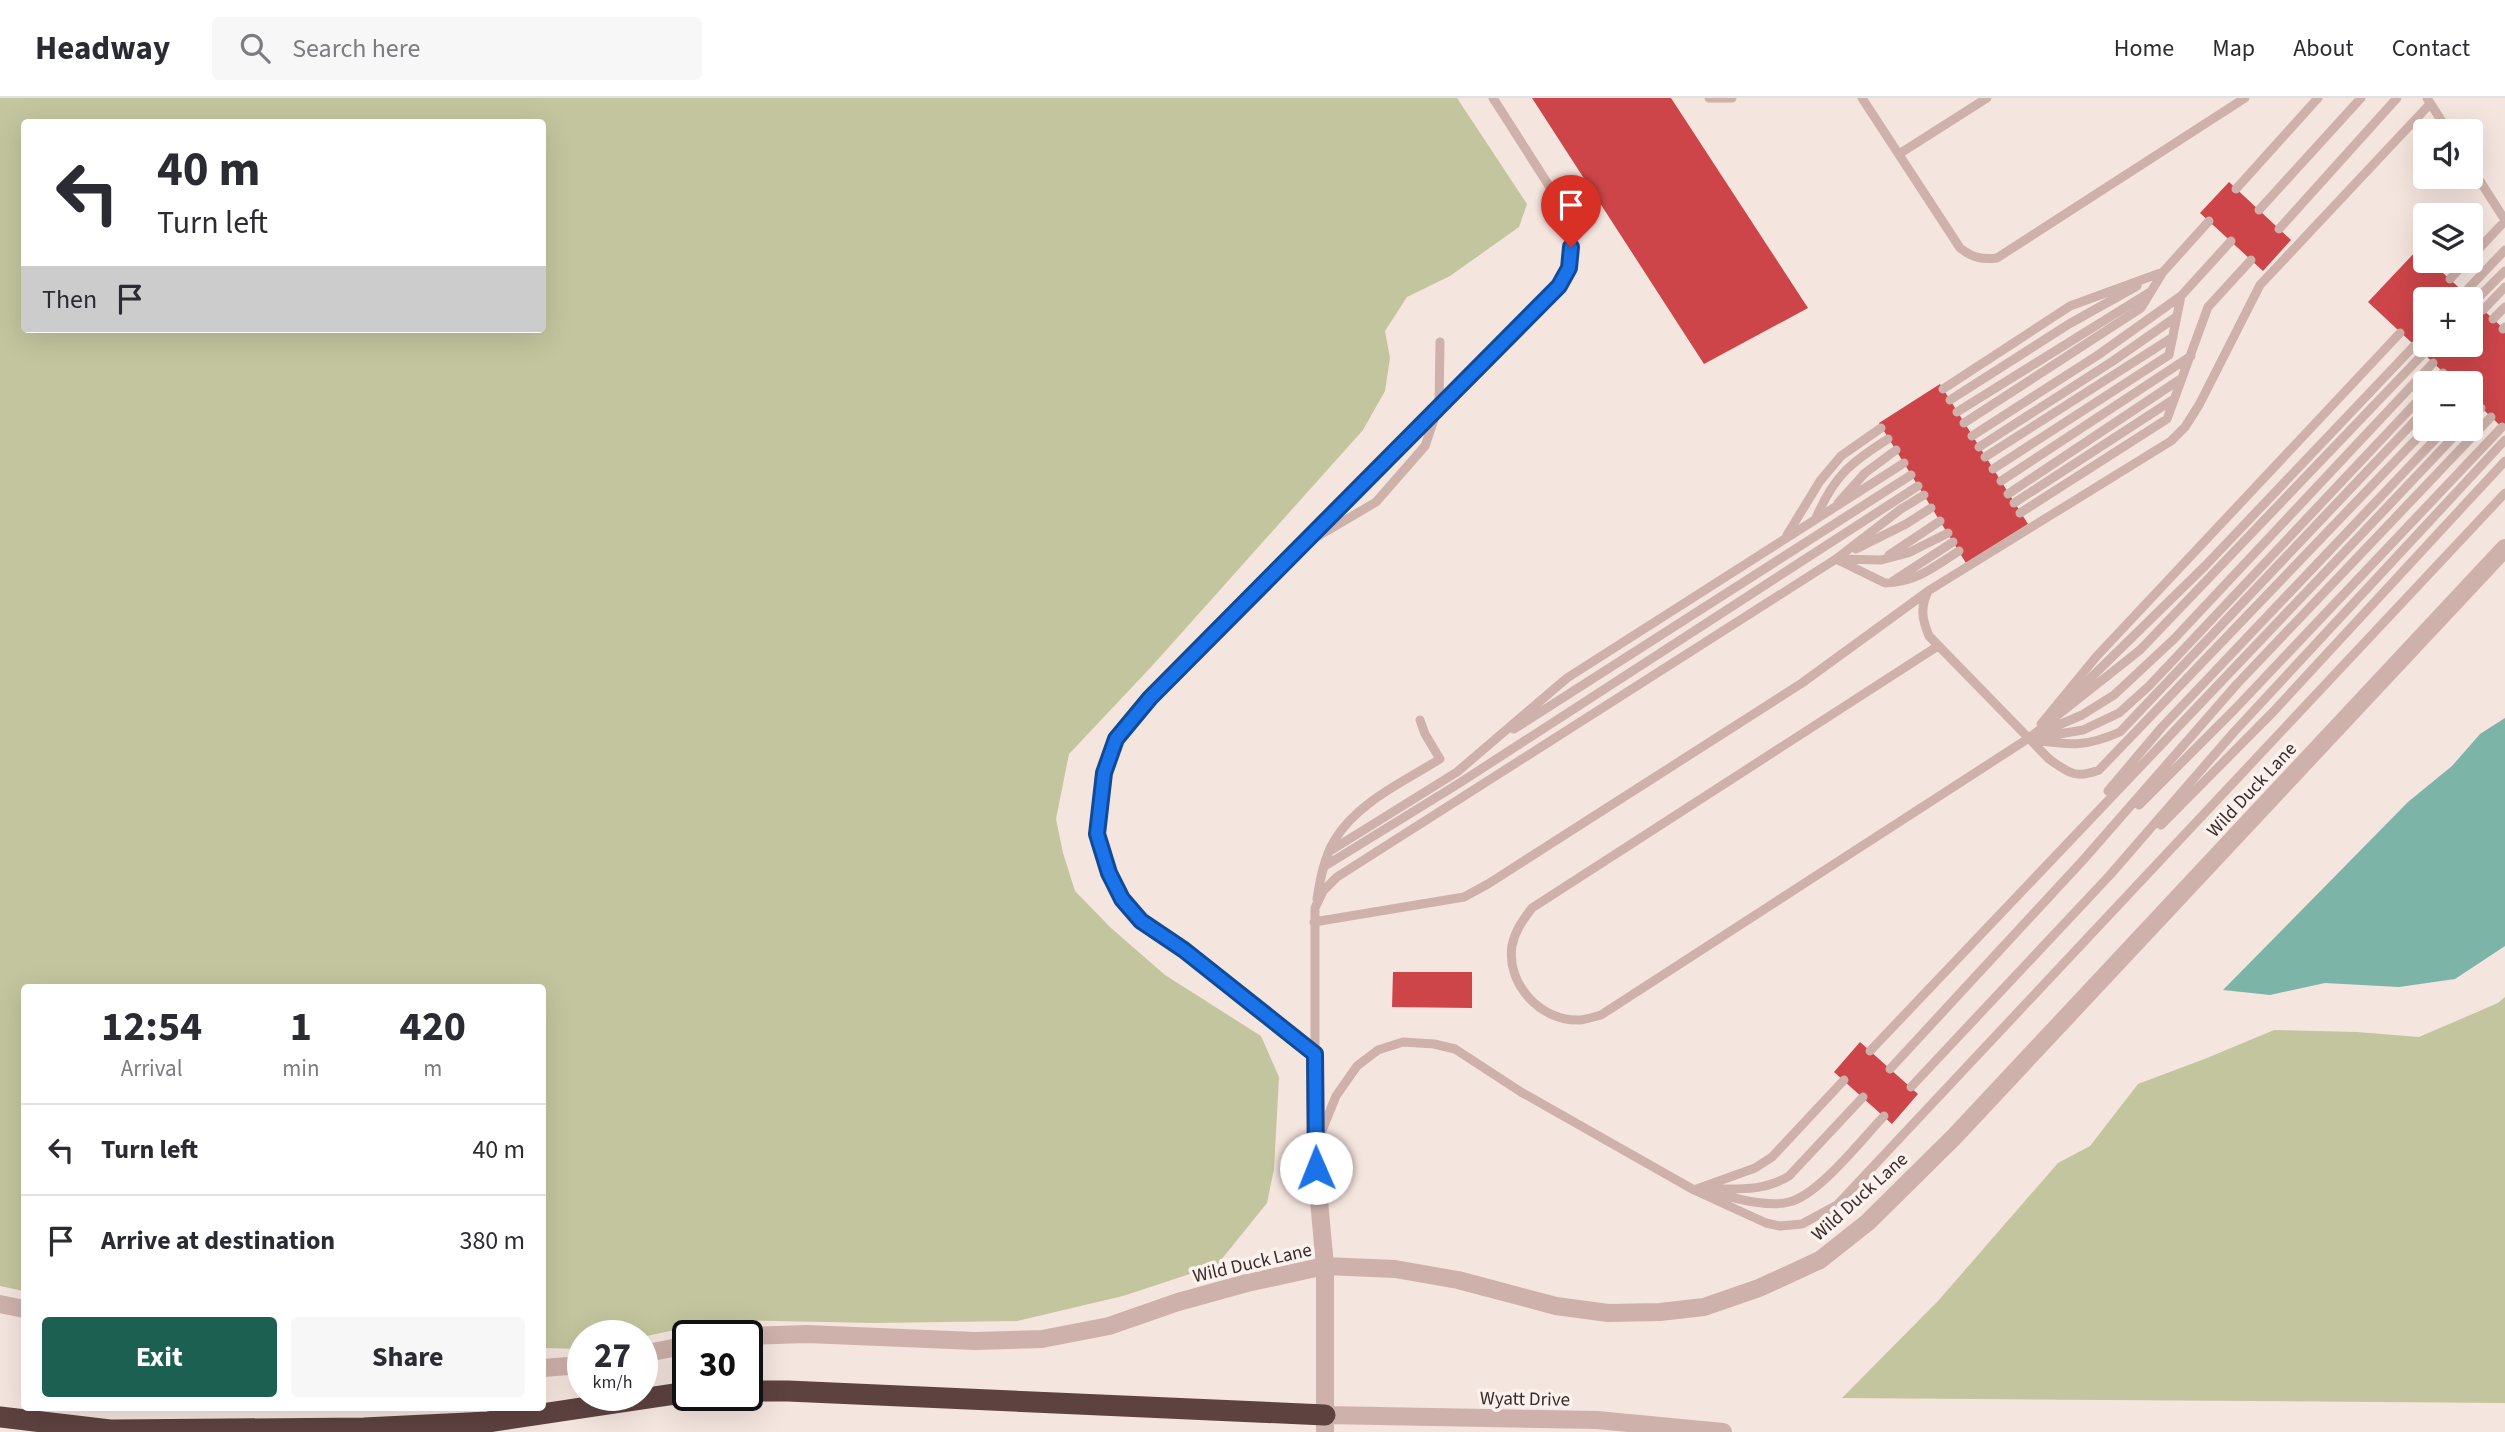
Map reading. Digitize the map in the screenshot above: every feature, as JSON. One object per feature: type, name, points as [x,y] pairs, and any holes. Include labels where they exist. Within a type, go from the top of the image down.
[{"type":"highway","points":[[763,1391],[802,1391],[1325,1424]]},
{"type":"highway","points":[[0,1417],[121,1431],[364,1428],[488,1422],[672,1394]]},
{"type":"street","name":"Wild Duck Lane","points":[[763,1335],[807,1334],[975,1341],[1042,1339],[1109,1325],[1247,1283],[1325,1266],[1395,1269],[1458,1280],[1556,1306],[1608,1313],[1660,1312],[1704,1307],[1759,1288],[1820,1259],[1868,1222],[1955,1136],[2505,548]]},
{"type":"street","points":[[1315,1054],[1316,1144],[1325,1266],[1325,1424]]},
{"type":"street","points":[[0,1304],[21,1308]]},
{"type":"street","points":[[546,1368],[567,1366]]},
{"type":"street","name":"Wyatt Drive","points":[[1325,1424],[1597,1420],[1723,1432]]},
{"type":"lane","points":[[1315,1054],[1184,950],[1141,921],[1122,899],[1097,834],[1104,773],[1116,739],[1150,698],[1559,286],[1569,268],[1569,223],[1553,192],[1493,98]]},
{"type":"lane","points":[[1709,98],[1732,98]]},
{"type":"lane","points":[[1862,98],[1960,248],[1984,260],[1997,258],[2245,98]]},
{"type":"lane","points":[[1899,154],[1987,98]]},
{"type":"lane","points":[[2236,189],[2318,98]]},
{"type":"lane","points":[[2259,210],[2361,98]]},
{"type":"lane","points":[[2279,229],[2398,98]]},
{"type":"lane","points":[[1314,922],[1464,897],[1488,884],[1802,682],[1928,591],[2171,441],[2199,405],[2260,285],[2428,101],[2440,119]]},
{"type":"lane","points":[[2483,186],[2505,220],[2483,244]]},
{"type":"lane","points":[[1964,423],[2141,308],[2163,272],[2208,221]]},
{"type":"lane","points":[[1972,436],[2098,355],[2181,296],[2231,241]]},
{"type":"lane","points":[[2469,287],[2505,250]]},
{"type":"lane","points":[[2020,513],[2167,419],[2208,307],[2251,260]]},
{"type":"lane","points":[[2483,293],[2505,271]]},
{"type":"lane","points":[[1943,389],[2070,306],[2163,272]]},
{"type":"lane","points":[[1950,400],[2068,324],[2163,272]]},
{"type":"lane","points":[[2450,279],[2456,273]]},
{"type":"lane","points":[[2483,310],[2505,287]]},
{"type":"lane","points":[[1957,412],[2152,291]]},
{"type":"lane","points":[[1993,469],[2169,355],[2181,296]]},
{"type":"lane","points":[[2493,319],[2505,307]]},
{"type":"lane","points":[[1979,447],[2176,317]]},
{"type":"lane","points":[[2029,738],[2096,657],[2400,333]]},
{"type":"lane","points":[[1985,457],[2172,337]]},
{"type":"lane","points":[[1297,549],[1376,502],[1425,446],[1439,405],[1440,342]]},
{"type":"lane","points":[[2029,738],[2205,566],[2413,347]]},
{"type":"lane","points":[[2001,481],[2192,355]]},
{"type":"lane","points":[[1938,646],[1532,908],[1518,926],[1512,947],[1513,970],[1522,990],[1537,1007],[1557,1017],[1579,1020],[1601,1015],[2029,738],[2140,650],[2420,357]]},
{"type":"lane","points":[[2029,738],[2082,715],[2115,695],[2174,639],[2433,363]]},
{"type":"lane","points":[[2008,494],[2183,377]]},
{"type":"lane","points":[[2014,503],[2175,398]]},
{"type":"lane","points":[[2029,738],[2083,730],[2119,713],[2149,686],[2413,406]]},
{"type":"lane","points":[[1890,1069],[2085,858],[2237,684],[2491,417]]},
{"type":"lane","points":[[2029,738],[2069,746],[2095,743],[2120,732],[2413,423]]},
{"type":"lane","points":[[2085,858],[2235,709],[2502,427]]},
{"type":"lane","points":[[1784,540],[1820,481],[1841,456],[1881,428]]},
{"type":"lane","points":[[1815,520],[1828,491],[1845,471],[1867,452],[1888,439]]},
{"type":"lane","points":[[2110,875],[2234,732],[2505,440]]},
{"type":"lane","points":[[1928,591],[1922,605],[1929,636],[2049,759],[2070,774],[2085,775],[2099,770],[2414,441]]},
{"type":"lane","points":[[2065,843],[2162,727],[2434,441]]},
{"type":"lane","points":[[1870,1051],[2450,441]]},
{"type":"lane","points":[[1835,508],[1843,495],[1865,473],[1896,450]]},
{"type":"lane","points":[[1911,1087],[2110,875],[2273,712],[2505,461]]},
{"type":"lane","points":[[1330,851],[1457,772],[1567,678],[1904,463]]},
{"type":"lane","points":[[1486,747],[1911,475]]},
{"type":"lane","points":[[1325,866],[1458,784],[1918,486]]},
{"type":"lane","points":[[1316,1144],[1336,1096],[1357,1066],[1378,1050],[1403,1042],[1434,1044],[1455,1049],[1521,1092],[1694,1189],[1766,1223],[1780,1226],[1802,1224],[1837,1205],[2505,493]]},
{"type":"lane","points":[[1315,908],[1323,891],[1337,877],[1836,559],[1901,509],[1924,495]]},
{"type":"lane","points":[[1836,559],[1906,524],[1931,508]]},
{"type":"lane","points":[[1881,560],[1940,521]]},
{"type":"lane","points":[[1836,559],[1881,560],[1908,553],[1948,533]]},
{"type":"lane","points":[[1836,559],[1885,583],[1907,582],[1956,547]]},
{"type":"lane","points":[[1315,1054],[1314,922],[1325,866],[1333,842],[1352,817],[1440,759],[1420,720]]},
{"type":"lane","points":[[1694,1189],[1755,1168],[1772,1157],[1844,1080]]},
{"type":"lane","points":[[1694,1189],[1767,1187],[1777,1184],[1789,1176],[1863,1097]]},
{"type":"lane","points":[[1694,1189],[1769,1203],[1788,1203],[1809,1195],[1884,1116]]},
{"type":"green space","points":[[0,98],[1457,98],[1527,204],[1519,227],[1450,276],[1407,297],[1385,331],[1390,358],[1385,391],[1363,430],[1152,666],[1069,754],[1056,819],[1075,891],[1111,928],[1165,975],[1261,1036],[1279,1077],[1274,1169],[1267,1203],[1217,1265],[1123,1296],[1017,1321],[874,1323],[672,1320],[672,1331],[658,1334],[658,1320],[567,1320],[567,1349],[546,1348],[546,984],[21,984],[21,1290],[0,1286]]},
{"type":"green space","points":[[2505,997],[2505,1403],[1842,1398],[1938,1301],[2058,1163],[2090,1146],[2138,1084],[2274,1030],[2419,1037],[2498,1003]]},
{"type":"water","points":[[2505,718],[2505,946],[2455,979],[2399,987],[2325,983],[2270,995],[2223,990],[2408,802],[2452,766],[2480,734]]},
{"type":"building","points":[[1532,98],[1671,98],[1808,308],[1704,364]]},
{"type":"building","points":[[2229,182],[2291,240],[2263,271],[2200,213]]},
{"type":"building","points":[[2413,254],[2413,273],[2443,273],[2458,287],[2413,287],[2413,344],[2368,302]]},
{"type":"building","points":[[2483,310],[2505,330],[2505,430],[2483,409],[2483,371],[2442,371],[2427,357],[2483,357]]},
{"type":"building","points":[[1940,384],[2028,524],[1966,563],[1879,423]]},
{"type":"building","points":[[1393,972],[1472,972],[1472,1008],[1392,1007]]},
{"type":"building","points":[[1860,1042],[1918,1094],[1892,1124],[1834,1072]]},
{"type":"route","points":[[1316,1168],[1315,1054],[1184,950],[1141,921],[1122,899],[1109,873],[1097,834],[1104,773],[1116,739],[1150,698],[1559,286],[1569,268],[1571,247]]}]
